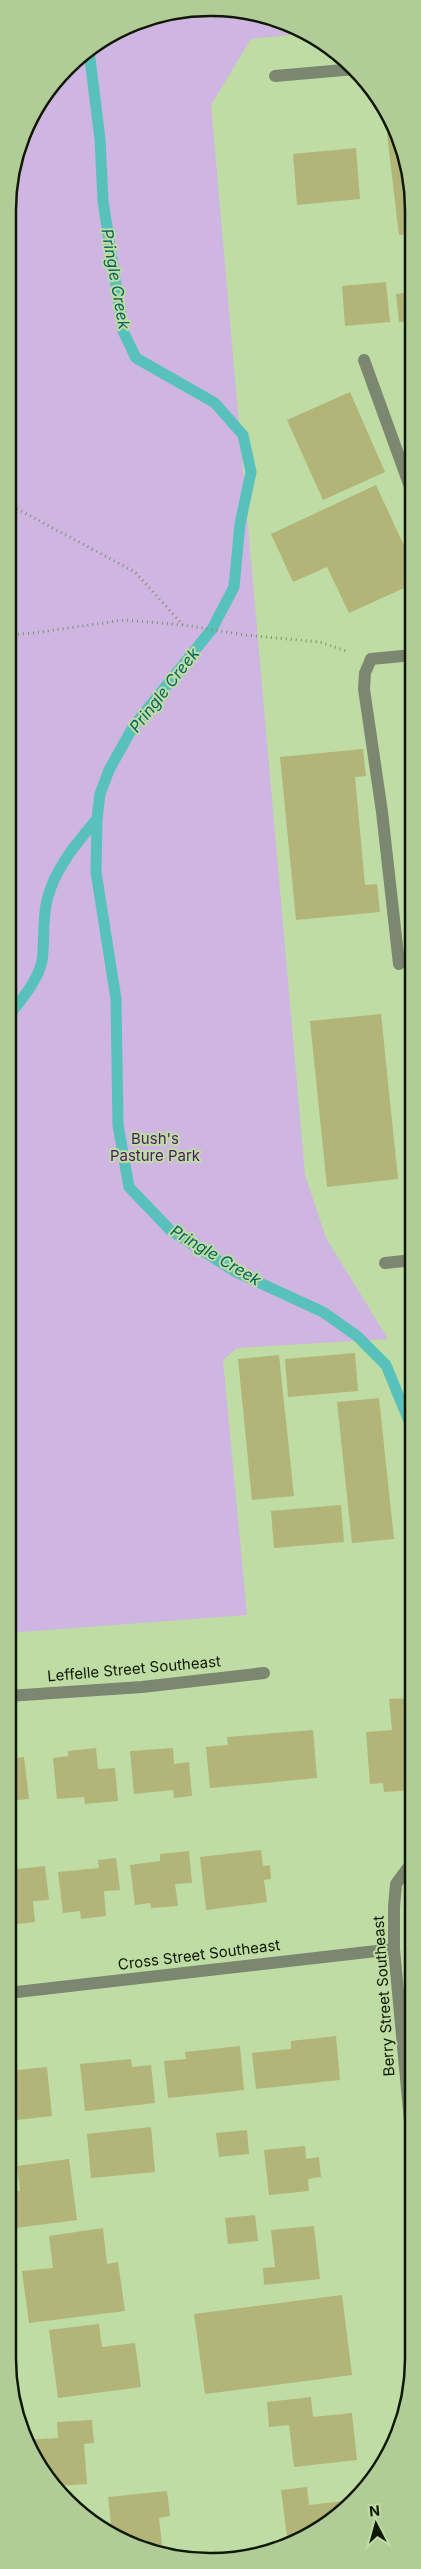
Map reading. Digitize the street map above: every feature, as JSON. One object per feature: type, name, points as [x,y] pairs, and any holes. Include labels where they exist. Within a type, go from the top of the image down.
[{"type":"street","points":[[275,76],[344,69]]},
{"type":"street","points":[[364,360],[405,473]]},
{"type":"street","points":[[405,656],[371,659],[365,673],[364,688],[382,812],[405,946]]},
{"type":"street","points":[[385,1263],[405,1261]]},
{"type":"street","name":"Leffelle Street Southeast","points":[[16,1695],[142,1687],[264,1673]]},
{"type":"street","name":"Berry Street Southeast","points":[[405,1874],[396,1884],[394,1949],[405,2068]]},
{"type":"street","name":"Cross Street Southeast","points":[[16,1992],[394,1949]]},
{"type":"path","points":[[16,508],[134,572],[184,625]]},
{"type":"path","points":[[16,635],[34,634],[124,620],[184,625],[320,642],[371,659]]},
{"type":"green space","name":"Bush's Pasture Park","points":[[210,16],[248,20],[293,35],[251,39],[211,105],[305,1175],[326,1238],[388,1339],[237,1348],[223,1360],[247,1615],[16,1632],[16,210],[18,185],[23,160],[31,136],[42,113],[64,82],[82,64],[113,42],[136,31],[173,20]]},
{"type":"building","points":[[387,134],[390,136],[401,173],[405,210],[405,235],[399,235]]},
{"type":"building","points":[[356,148],[360,199],[297,205],[293,154]]},
{"type":"building","points":[[386,282],[390,322],[345,326],[342,286]]},
{"type":"building","points":[[405,293],[405,322],[399,322],[396,294]]},
{"type":"building","points":[[350,392],[385,472],[323,500],[287,420]]},
{"type":"building","points":[[376,485],[405,548],[405,588],[349,613],[327,567],[293,582],[271,534]]},
{"type":"building","points":[[363,749],[366,776],[355,777],[365,885],[377,884],[380,912],[296,920],[280,757]]},
{"type":"building","points":[[381,1014],[398,1179],[327,1187],[310,1021]]},
{"type":"building","points":[[355,1353],[358,1391],[288,1397],[285,1359]]},
{"type":"building","points":[[279,1355],[294,1496],[252,1500],[238,1359]]},
{"type":"building","points":[[379,1398],[394,1539],[352,1543],[337,1402]]},
{"type":"building","points":[[341,1505],[344,1542],[274,1548],[271,1511]]},
{"type":"building","points":[[405,1698],[405,1791],[384,1792],[383,1783],[370,1784],[366,1732],[392,1730],[389,1699]]},
{"type":"building","points":[[313,1730],[317,1778],[210,1788],[206,1747],[228,1745],[227,1737]]},
{"type":"building","points":[[96,1748],[98,1769],[115,1768],[118,1801],[85,1804],[84,1797],[57,1799],[53,1758],[68,1756],[68,1751]]},
{"type":"building","points":[[173,1748],[174,1764],[189,1762],[192,1796],[174,1798],[173,1790],[134,1794],[130,1751]]},
{"type":"building","points":[[24,1757],[29,1799],[16,1800],[16,1758]]},
{"type":"building","points":[[261,1850],[263,1866],[270,1865],[271,1879],[264,1880],[267,1902],[206,1910],[200,1857]]},
{"type":"building","points":[[189,1851],[192,1883],[175,1884],[178,1906],[151,1908],[150,1903],[135,1905],[130,1865],[160,1861],[160,1854]]},
{"type":"building","points":[[116,1858],[120,1890],[104,1891],[106,1916],[81,1919],[80,1911],[63,1913],[58,1872],[99,1868],[98,1860]]},
{"type":"building","points":[[45,1866],[49,1900],[33,1901],[35,1922],[16,1924],[16,1869]]},
{"type":"building","points":[[336,2036],[340,2080],[256,2089],[252,2053],[291,2049],[291,2041]]},
{"type":"building","points":[[240,2046],[244,2090],[168,2098],[164,2061],[186,2059],[185,2052]]},
{"type":"building","points":[[131,2059],[132,2067],[151,2065],[155,2103],[85,2111],[80,2064]]},
{"type":"building","points":[[47,2067],[52,2116],[16,2120],[16,2070]]},
{"type":"building","points":[[151,2127],[155,2172],[91,2178],[87,2134]]},
{"type":"building","points":[[247,2130],[249,2154],[219,2157],[216,2133]]},
{"type":"building","points":[[305,2146],[306,2159],[319,2157],[321,2177],[308,2179],[309,2191],[269,2195],[264,2150]]},
{"type":"building","points":[[69,2159],[77,2220],[16,2228],[16,2191],[20,2191],[17,2166]]},
{"type":"building","points":[[255,2215],[258,2241],[228,2244],[225,2218]]},
{"type":"building","points":[[314,2226],[320,2279],[264,2285],[263,2268],[275,2267],[271,2230]]},
{"type":"building","points":[[103,2228],[107,2264],[118,2262],[125,2311],[29,2323],[22,2271],[53,2268],[49,2236]]},
{"type":"building","points":[[342,2295],[352,2375],[205,2394],[194,2314]]},
{"type":"building","points":[[99,2324],[102,2347],[135,2343],[141,2387],[58,2398],[49,2330]]},
{"type":"building","points":[[311,2397],[313,2417],[352,2413],[357,2460],[294,2467],[289,2425],[269,2427],[267,2402]]},
{"type":"building","points":[[92,2420],[94,2443],[84,2444],[87,2484],[63,2486],[36,2444],[34,2439],[58,2438],[57,2422]]},
{"type":"building","points":[[307,2487],[309,2505],[343,2501],[308,2527],[287,2537],[281,2490]]},
{"type":"building","points":[[167,2491],[170,2516],[159,2518],[162,2547],[136,2538],[111,2526],[108,2497]]},
{"type":"waterway","name":"Pringle Creek","points":[[90,58],[100,139],[103,201],[123,331],[136,358],[215,403],[243,435],[251,472],[240,524],[234,587],[212,629],[133,727],[109,770],[100,794],[97,819],[96,872],[116,999],[118,1125],[129,1187],[170,1230],[236,1272],[323,1312],[357,1336],[386,1365],[405,1411]]},
{"type":"waterway","points":[[16,1006],[37,976],[40,968],[43,953],[45,908],[55,877],[74,847],[97,819]]}]
